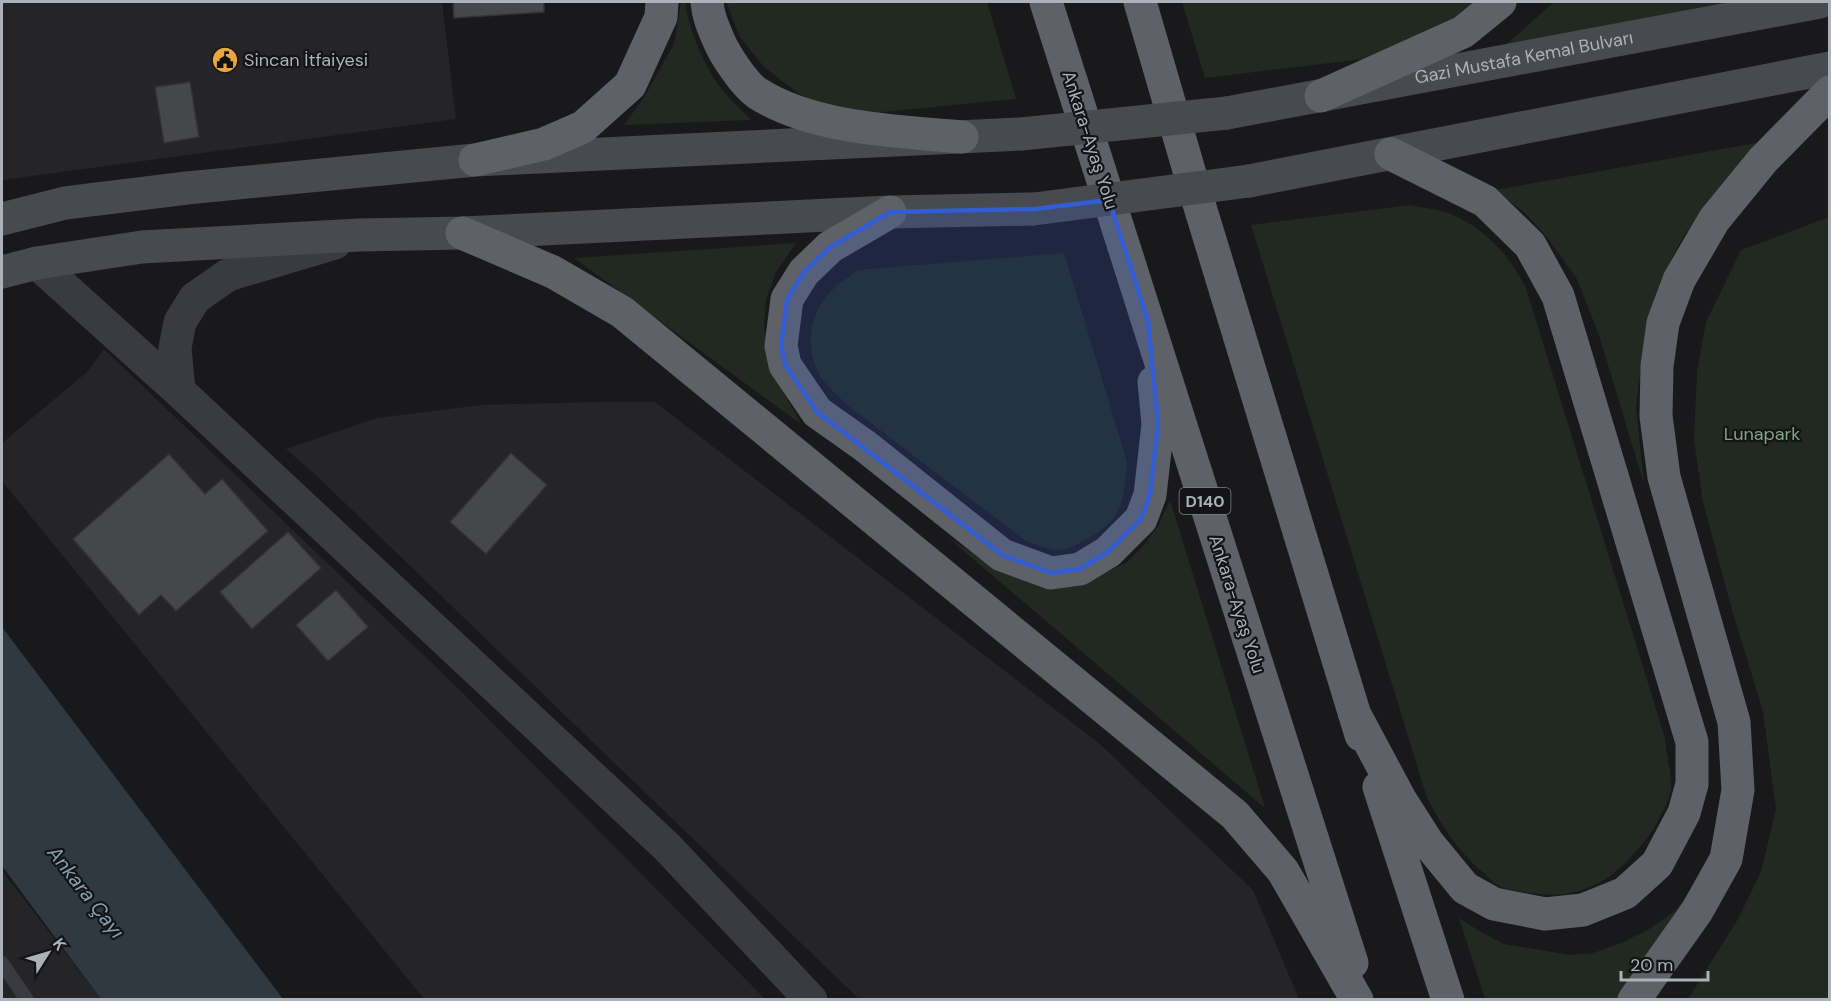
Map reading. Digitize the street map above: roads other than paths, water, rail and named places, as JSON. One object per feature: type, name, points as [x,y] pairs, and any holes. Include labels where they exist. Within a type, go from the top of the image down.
[{"type":"highway","points":[[475,160],[544,144],[583,127],[630,85],[661,16],[662,2]]},
{"type":"highway","points":[[707,2],[708,15],[725,55],[754,92],[796,113],[869,128],[962,137]]},
{"type":"highway","name":"Ankara-Ayaş Yolu","points":[[1046,2],[1364,999]]},
{"type":"highway","points":[[1140,2],[1354,713],[1448,999]]},
{"type":"highway","points":[[1321,96],[1463,32],[1500,2]]},
{"type":"highway","points":[[1634,999],[1697,911],[1726,859],[1738,790],[1734,722],[1664,477],[1656,417],[1657,366],[1664,323],[1679,280],[1714,220],[1763,160],[1830,92]]},
{"type":"highway","points":[[1354,713],[1400,799],[1428,843],[1466,888],[1494,904],[1545,914],[1583,910],[1625,893],[1657,864],[1684,813],[1692,784],[1692,742],[1558,296],[1530,244],[1485,201],[1390,154]]},
{"type":"highway","points":[[890,212],[830,247],[804,272],[787,299],[782,346],[785,365],[817,412],[865,446],[1002,555],[1052,573],[1080,569],[1108,552],[1141,519],[1150,495],[1158,424],[1148,321]]},
{"type":"highway","points":[[462,233],[553,272],[622,312],[1235,815],[1283,871],[1357,999]]},
{"type":"main road","name":"Gazi Mustafa Kemal Bulvarı","points":[[2,219],[65,203],[475,160],[1021,134],[1227,113],[1820,2]]},
{"type":"main road","points":[[2,272],[37,263],[141,247],[890,212],[1034,209],[1249,181],[1830,68]]},
{"type":"street","points":[[179,391],[175,348],[180,322],[195,298],[228,275],[359,236]]},
{"type":"street","points":[[37,263],[179,391],[667,847],[811,999]]},
{"type":"lane","points":[[2,963],[27,999]]},
{"type":"water","name":"Ankara Çayı","points":[[2,627],[283,999],[101,999],[2,866]]},
{"type":"place","name":"Sincan İtfaiyesi","points":[[225,60]]},
{"type":"park label","name":"Lunapark","points":[[1762,434]]}]
